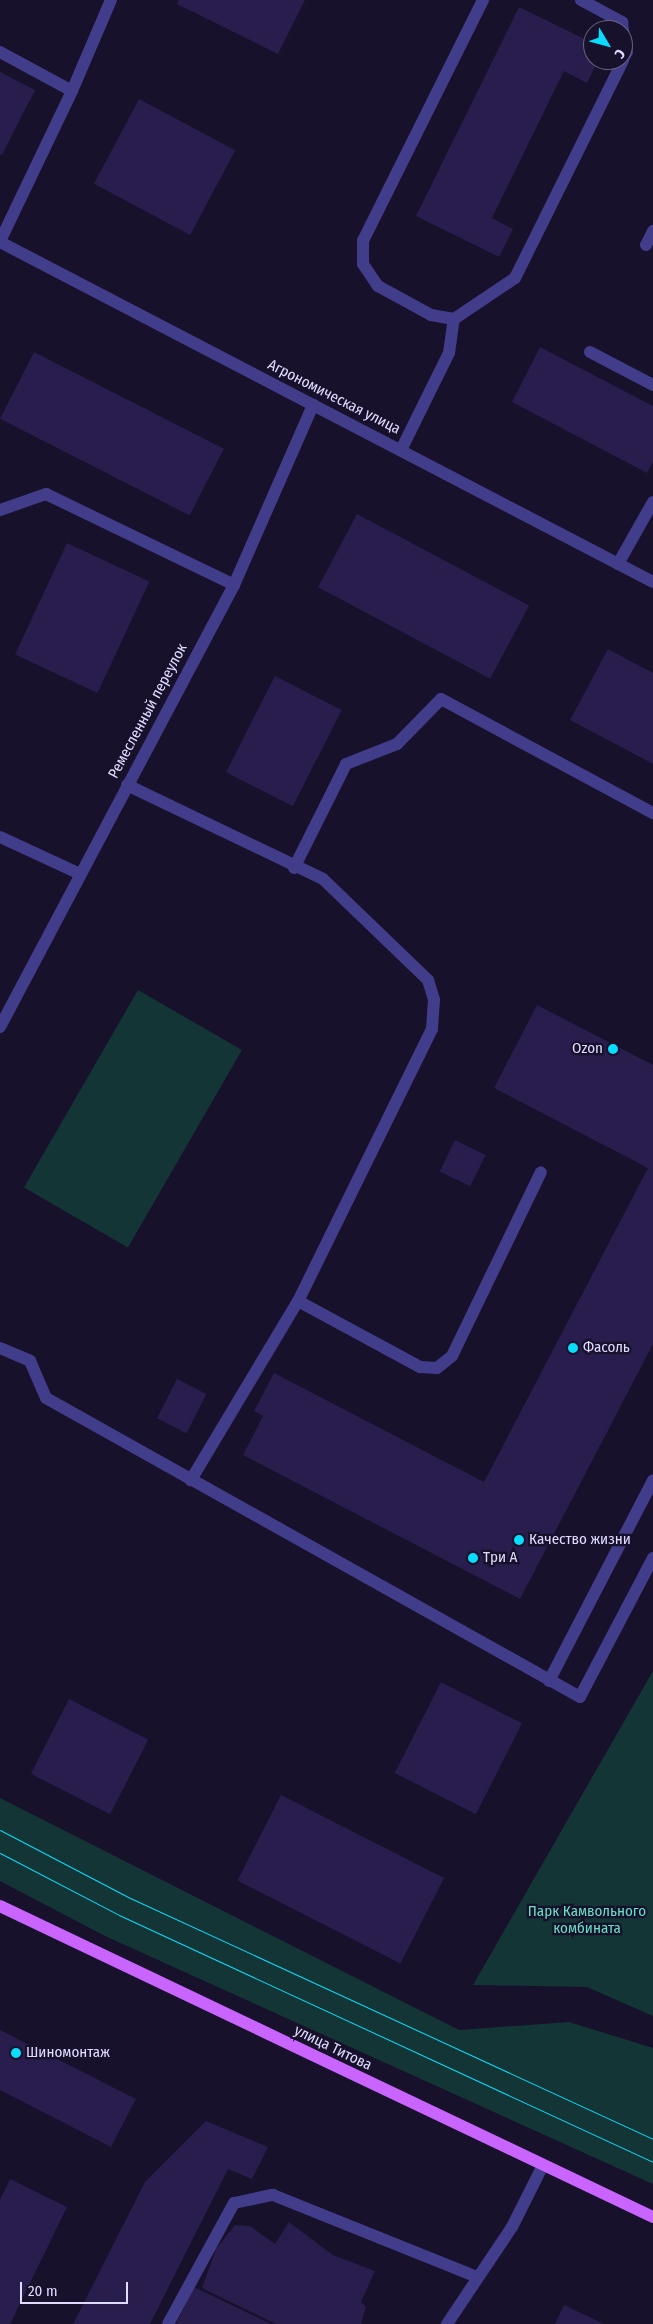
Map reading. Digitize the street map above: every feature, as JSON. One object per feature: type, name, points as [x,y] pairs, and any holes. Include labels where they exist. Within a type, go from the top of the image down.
[{"type":"main road","name":"улица Титова","points":[[0,1906],[542,2166],[653,2217]]},
{"type":"street","points":[[0,242],[72,91],[110,0]]},
{"type":"street","points":[[483,0],[363,241],[364,264],[378,286],[431,315],[454,319],[515,278],[618,70]]},
{"type":"street","points":[[581,0],[618,20]]},
{"type":"street","points":[[0,52],[72,91]]},
{"type":"street","points":[[646,245],[653,231]]},
{"type":"street","name":"Агрономическая улица","points":[[0,242],[653,582]]},
{"type":"street","points":[[401,450],[449,353],[454,319]]},
{"type":"street","points":[[590,352],[653,385]]},
{"type":"street","name":"Ремесленный переулок","points":[[0,1027],[234,585],[313,405]]},
{"type":"street","points":[[0,510],[46,494],[234,585]]},
{"type":"street","points":[[618,564],[653,502]]},
{"type":"street","points":[[294,868],[346,764],[397,744],[441,699],[653,813]]},
{"type":"street","points":[[127,785],[294,868],[323,879],[428,980],[434,1000],[432,1030],[298,1301],[191,1480]]},
{"type":"street","points":[[0,837],[80,874]]},
{"type":"street","points":[[298,1301],[403,1358],[436,1368],[452,1356],[541,1172]]},
{"type":"street","points":[[0,1348],[30,1361],[46,1398],[580,1697],[653,1558]]},
{"type":"street","points":[[550,1681],[653,1480]]},
{"type":"street","points":[[447,2324],[512,2227],[542,2166]]},
{"type":"street","points":[[168,2324],[234,2202],[273,2194],[477,2277]]},
{"type":"green space","points":[[138,990],[242,1050],[128,1247],[24,1187]]},
{"type":"green space","name":"Парк Камвольного комбината","points":[[653,1671],[653,2016],[587,1987],[473,1985]]},
{"type":"green space","points":[[0,1798],[459,2030],[569,2022],[653,2048],[653,2184],[105,1936],[0,1881]]},
{"type":"building","points":[[179,0],[305,0],[278,54],[177,4]]},
{"type":"building","points":[[519,7],[583,38],[583,70],[593,70],[587,83],[564,71],[492,218],[513,229],[499,257],[416,216]]},
{"type":"building","points":[[0,72],[35,90],[2,155],[0,154]]},
{"type":"building","points":[[139,99],[235,150],[190,235],[94,184]]},
{"type":"building","points":[[540,347],[653,406],[653,462],[647,473],[512,402]]},
{"type":"building","points":[[34,352],[224,449],[190,516],[0,419]]},
{"type":"building","points":[[357,514],[529,606],[490,679],[318,587]]},
{"type":"building","points":[[67,543],[149,581],[97,693],[15,654]]},
{"type":"building","points":[[608,649],[653,673],[653,764],[570,720]]},
{"type":"building","points":[[275,676],[342,710],[293,806],[226,772]]},
{"type":"building","points":[[537,1005],[653,1065],[653,1344],[520,1599],[243,1455],[263,1416],[254,1411],[274,1373],[484,1482],[648,1168],[494,1088]]},
{"type":"building","points":[[455,1140],[486,1155],[470,1186],[440,1171]]},
{"type":"building","points":[[177,1379],[206,1394],[186,1433],[157,1418]]},
{"type":"building","points":[[441,1682],[522,1723],[476,1814],[395,1773]]},
{"type":"building","points":[[69,1699],[148,1739],[110,1814],[31,1774]]},
{"type":"building","points":[[281,1795],[444,1878],[400,1964],[237,1881]]},
{"type":"building","points":[[0,2030],[136,2099],[111,2147],[0,2090]]},
{"type":"building","points":[[206,2121],[268,2147],[252,2179],[228,2169],[150,2324],[73,2324],[145,2182]]},
{"type":"building","points":[[10,2179],[67,2207],[10,2324],[0,2324],[0,2200]]},
{"type":"building","points":[[289,2222],[333,2255],[375,2271],[361,2302],[366,2307],[361,2324],[276,2324],[202,2288],[216,2249],[235,2225],[250,2226],[275,2244]]},
{"type":"building","points":[[194,2287],[271,2324],[176,2324]]},
{"type":"building","points":[[564,2305],[604,2324],[555,2324]]},
{"type":"tram line","points":[[0,1830],[128,1897],[653,2139]]},
{"type":"tram line","points":[[0,1853],[119,1915],[653,2162]]},
{"type":"place","name":"Ozon","points":[[613,1049]]},
{"type":"place","name":"Фасоль","points":[[573,1348]]},
{"type":"place","name":"Качество жизни","points":[[519,1540]]},
{"type":"place","name":"Три А","points":[[473,1558]]},
{"type":"place","name":"Шиномонтаж","points":[[16,2053]]}]
